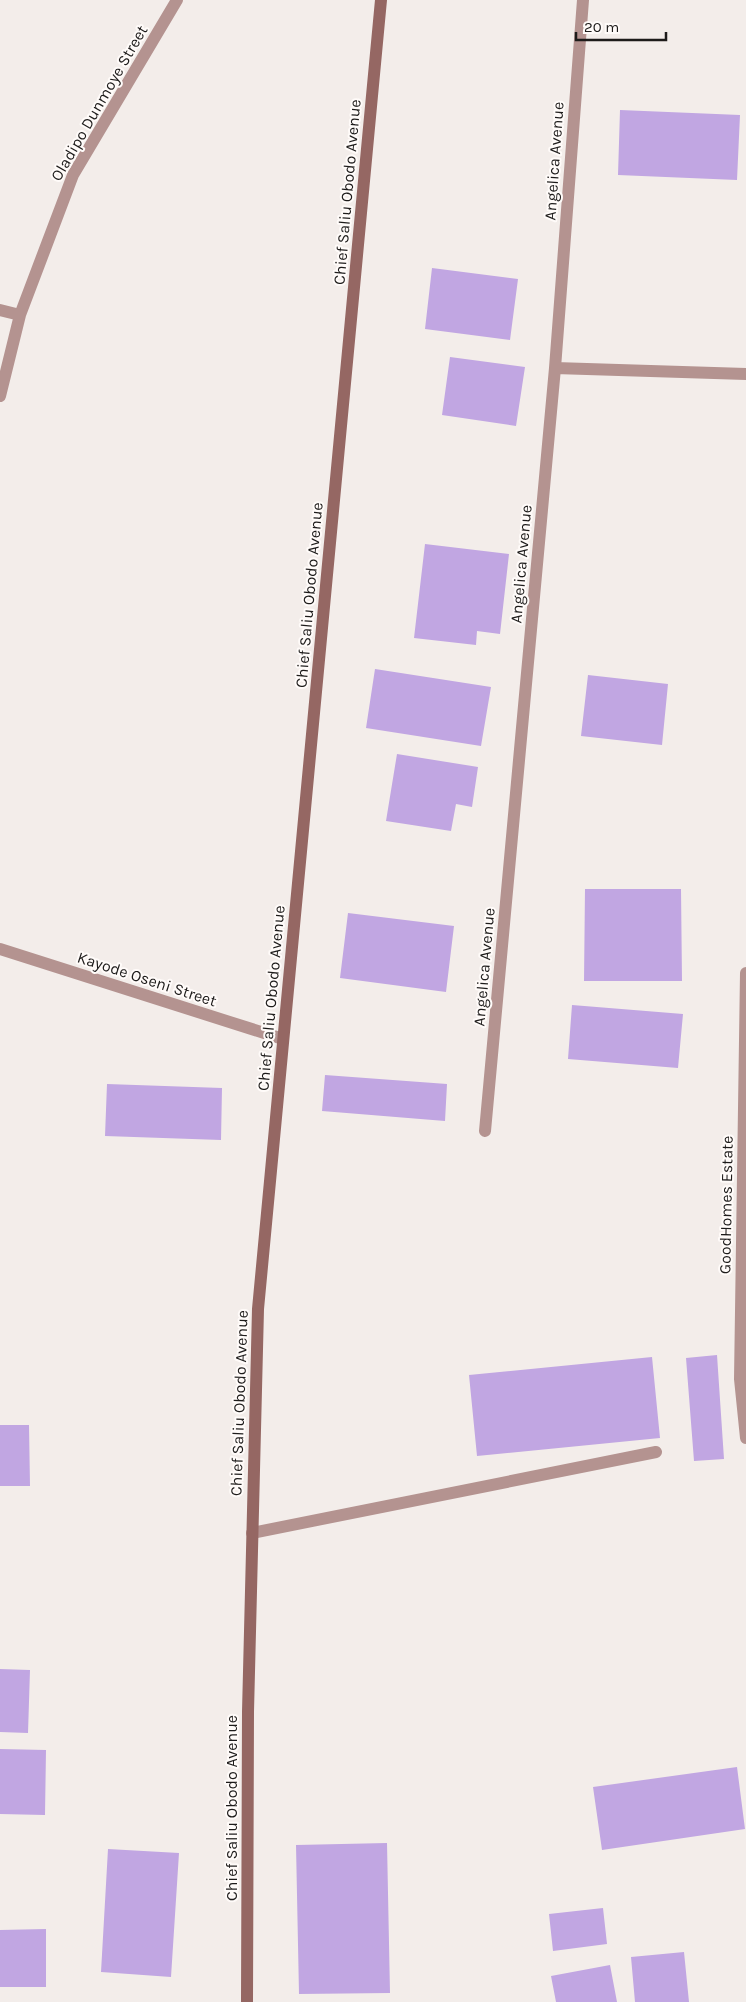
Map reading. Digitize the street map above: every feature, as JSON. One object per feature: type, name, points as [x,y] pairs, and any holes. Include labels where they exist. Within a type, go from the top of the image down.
[{"type":"street","name":"Oladipo Dunmoye Street","points":[[0,396],[20,315],[73,175],[177,0]]},
{"type":"street","name":"Chief Saliu Obodo Avenue","points":[[246,2002],[248,1712],[258,1309],[381,0]]},
{"type":"street","name":"Angelica Avenue","points":[[485,1131],[555,368],[583,0]]},
{"type":"street","points":[[0,310],[20,315]]},
{"type":"street","points":[[555,368],[746,374]]},
{"type":"street","name":"Kayode Oseni Street","points":[[0,949],[283,1039]]},
{"type":"street","name":"GoodHomes Estate","points":[[746,973],[740,1378],[746,1438]]},
{"type":"street","points":[[252,1533],[656,1452]]},
{"type":"building","points":[[620,110],[740,115],[737,180],[618,175]]},
{"type":"building","points":[[432,268],[518,279],[510,340],[425,329]]},
{"type":"building","points":[[450,357],[525,367],[516,426],[442,415]]},
{"type":"building","points":[[425,544],[509,554],[500,634],[477,631],[476,645],[414,638]]},
{"type":"building","points":[[375,669],[491,687],[481,746],[366,728]]},
{"type":"building","points":[[588,675],[668,684],[662,745],[581,736]]},
{"type":"building","points":[[397,754],[478,767],[472,807],[456,804],[451,831],[386,821]]},
{"type":"building","points":[[585,889],[681,889],[682,981],[584,981]]},
{"type":"building","points":[[348,913],[454,926],[446,992],[340,978]]},
{"type":"building","points":[[572,1005],[683,1014],[678,1068],[568,1059]]},
{"type":"building","points":[[325,1075],[447,1084],[445,1121],[322,1111]]},
{"type":"building","points":[[107,1084],[222,1088],[221,1140],[105,1136]]},
{"type":"building","points":[[717,1355],[724,1459],[694,1461],[686,1358]]},
{"type":"building","points":[[652,1357],[660,1438],[477,1456],[469,1375]]},
{"type":"building","points":[[0,1425],[29,1425],[30,1486],[0,1486]]},
{"type":"building","points":[[0,1669],[30,1670],[28,1733],[0,1732]]},
{"type":"building","points":[[0,1749],[46,1750],[45,1815],[0,1814]]},
{"type":"building","points":[[737,1767],[745,1829],[602,1850],[593,1787]]},
{"type":"building","points":[[387,1843],[390,1993],[299,1994],[296,1845]]},
{"type":"building","points":[[108,1849],[179,1853],[171,1977],[101,1972]]},
{"type":"building","points":[[603,1908],[607,1944],[553,1951],[549,1914]]},
{"type":"building","points":[[46,1929],[46,1987],[0,1987],[0,1930]]},
{"type":"building","points":[[684,1952],[689,2002],[635,2002],[631,1957]]},
{"type":"building","points":[[610,1965],[617,2002],[556,2002],[551,1976]]}]
